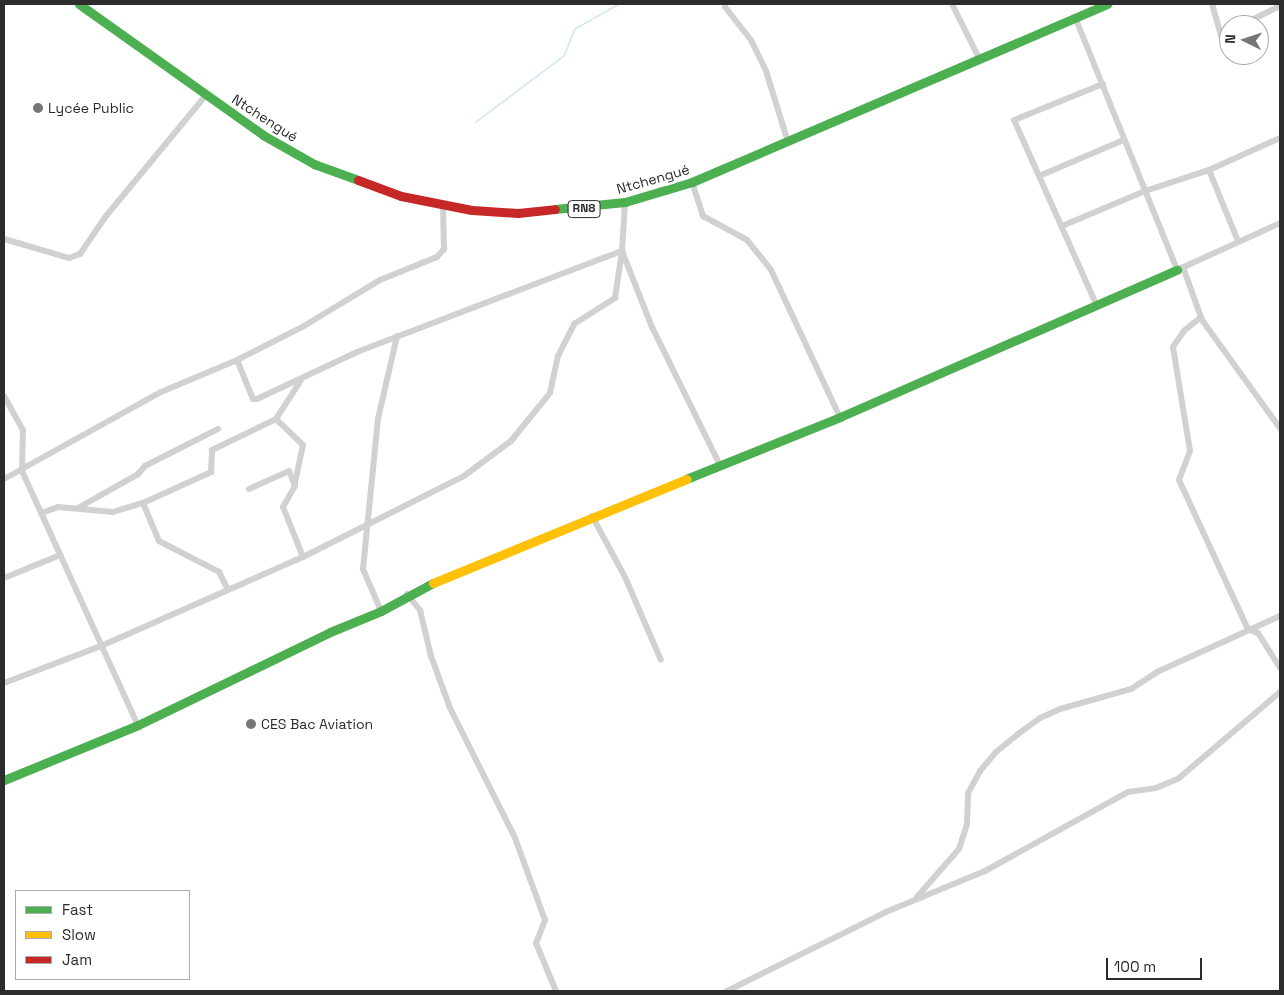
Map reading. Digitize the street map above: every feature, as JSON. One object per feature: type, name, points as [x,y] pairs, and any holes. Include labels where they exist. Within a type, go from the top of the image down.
[{"type":"street","name":"Ntchengué","points":[[79,4],[277,144],[314,164],[385,192],[443,206],[518,214],[625,202],[692,182],[1107,4]]},
{"type":"street","points":[[952,4],[980,60]]},
{"type":"street","points":[[1212,4],[1219,29]]},
{"type":"street","points":[[1262,15],[1280,6]]},
{"type":"street","points":[[725,7],[751,40],[766,71],[788,142]]},
{"type":"street","points":[[1076,17],[1145,191],[1201,317],[1280,428]]},
{"type":"street","points":[[1096,304],[1014,120],[1103,84]]},
{"type":"street","points":[[4,239],[70,258],[80,254],[106,216],[206,95]]},
{"type":"street","points":[[1062,226],[1145,191],[1209,170],[1280,138]]},
{"type":"street","points":[[1039,176],[1124,140]]},
{"type":"street","points":[[1209,170],[1238,241]]},
{"type":"street","points":[[692,182],[703,216],[747,240],[771,270],[840,417]]},
{"type":"street","points":[[4,683],[101,646],[303,557],[464,476],[511,441],[550,393],[558,356],[574,324],[615,298],[622,251],[625,202]]},
{"type":"street","points":[[4,480],[161,392],[237,360],[304,326],[380,280],[437,257],[444,249],[443,206]]},
{"type":"street","points":[[4,780],[138,725],[330,632],[380,611],[407,594],[592,516],[721,467],[840,417],[1280,223]]},
{"type":"street","points":[[237,360],[253,399],[396,336],[622,251]]},
{"type":"street","points":[[622,251],[652,328],[721,467]]},
{"type":"street","points":[[1201,317],[1184,331],[1173,347],[1190,451],[1179,480],[1248,629],[1258,633],[1280,668]]},
{"type":"street","points":[[380,611],[364,569],[378,419],[396,336]]},
{"type":"street","points":[[41,513],[58,507],[112,512],[143,503],[211,472],[212,450],[276,419],[301,379]]},
{"type":"street","points":[[4,396],[23,430],[22,471],[138,725]]},
{"type":"street","points":[[276,419],[303,445],[295,486],[283,507],[303,557]]},
{"type":"street","points":[[78,508],[138,474],[145,466],[218,429]]},
{"type":"street","points":[[249,489],[289,471],[295,486]]},
{"type":"street","points":[[143,503],[159,541],[219,572],[228,590]]},
{"type":"street","points":[[592,516],[625,577],[661,660]]},
{"type":"street","points":[[4,578],[60,555]]},
{"type":"street","points":[[407,594],[420,610],[431,656],[450,708],[515,838],[545,920],[536,943],[556,991]]},
{"type":"street","points":[[915,900],[959,849],[967,824],[968,793],[980,771],[996,752],[1040,718],[1084,701],[1112,697],[1131,689],[1157,672],[1280,616]]},
{"type":"street","points":[[727,991],[915,900],[985,870],[1128,792],[1156,788],[1180,778],[1280,692]]},
{"type":"waterway","points":[[476,122],[564,56],[575,29],[619,4]]},
{"type":"traffic: fast","points":[[79,4],[263,135],[314,164],[358,180]]},
{"type":"traffic: fast","points":[[555,209],[625,202],[692,182],[1107,4]]},
{"type":"traffic: fast","points":[[686,479],[840,417],[1177,270]]},
{"type":"traffic: fast","points":[[4,780],[138,725],[330,632],[381,611],[433,583]]},
{"type":"traffic: slow","points":[[433,583],[686,479]]},
{"type":"traffic: jam","points":[[358,180],[401,196],[472,210],[518,213],[555,209]]},
{"type":"place","name":"Lycée Public","points":[[38,108]]},
{"type":"place","name":"CES Bac Aviation","points":[[251,724]]}]
